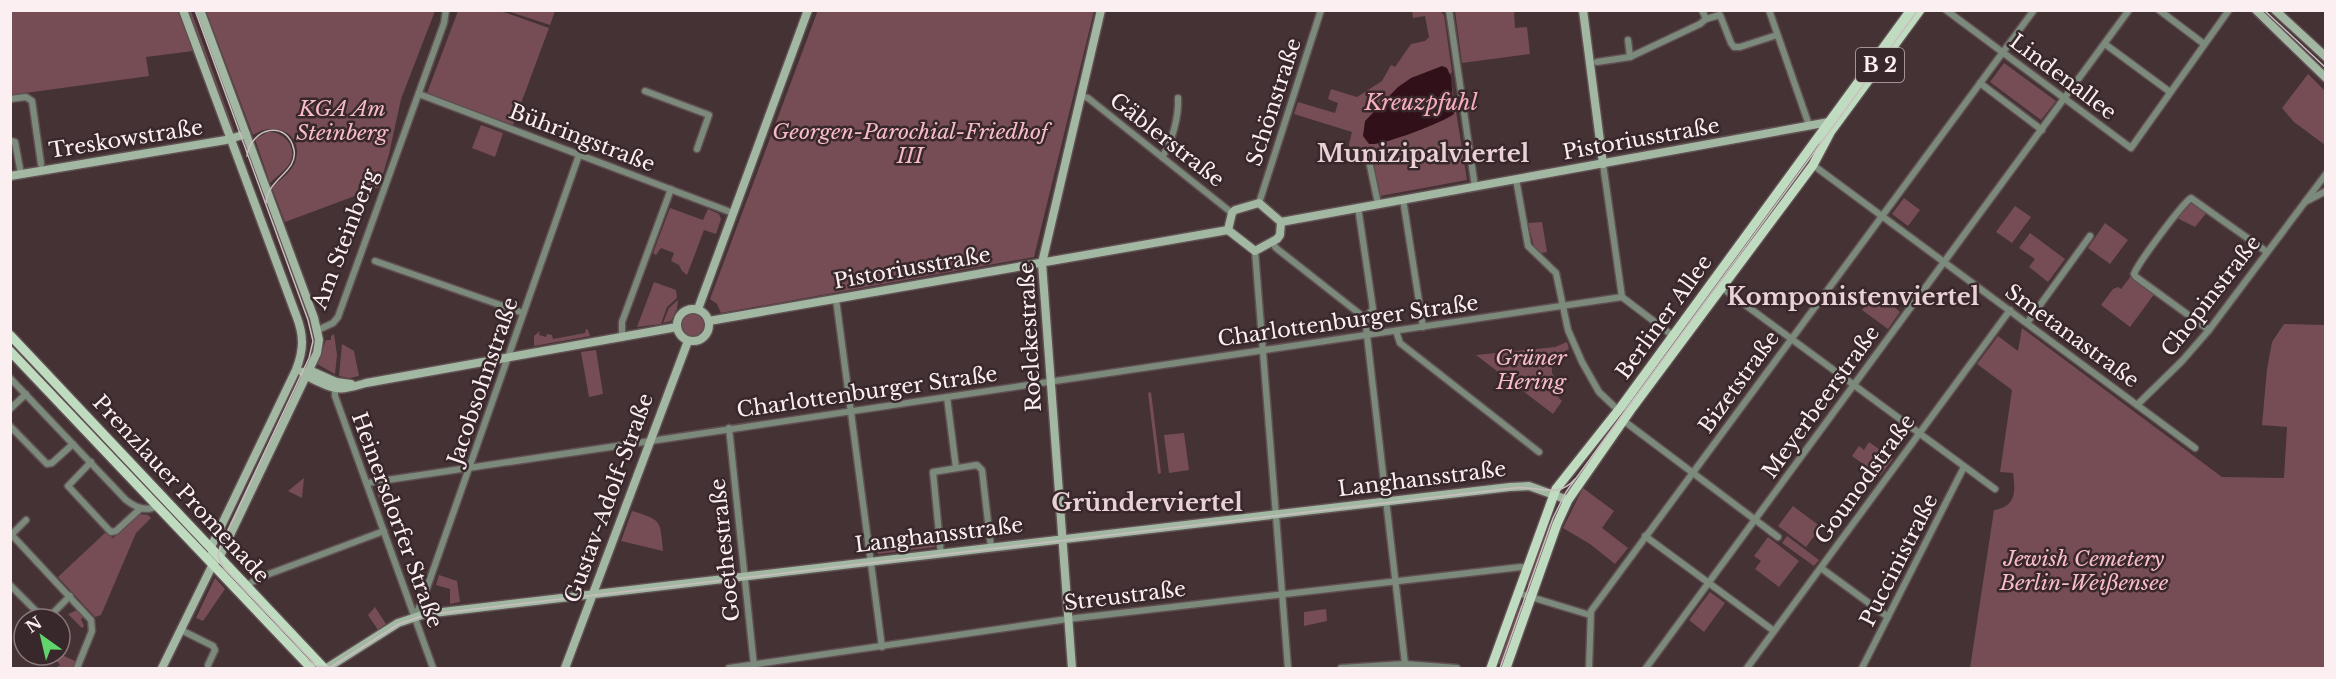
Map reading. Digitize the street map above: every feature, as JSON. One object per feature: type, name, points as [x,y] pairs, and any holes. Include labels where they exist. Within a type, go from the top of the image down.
[{"type":"main road","name":"Berliner Allee","points":[[1506,669],[1557,524],[1568,500],[1721,287],[1813,165],[1829,122],[1911,10]]},
{"type":"main road","name":"Berliner Allee","points":[[1491,669],[1553,495],[1920,10]]},
{"type":"main road","name":"Prenzlauer Promenade","points":[[10,335],[126,465],[158,505],[216,560],[247,585],[326,669]]},
{"type":"main road","name":"Prenzlauer Promenade","points":[[10,351],[211,548],[216,560],[311,669]]},
{"type":"street","points":[[183,10],[301,327],[303,372],[335,386],[366,383],[677,327]]},
{"type":"street","points":[[200,10],[318,330]]},
{"type":"street","name":"Am Steinberg","points":[[211,548],[319,345],[318,330],[338,318],[419,94],[446,10]]},
{"type":"street","points":[[698,309],[808,10]]},
{"type":"street","name":"Roelckestraße","points":[[1072,669],[1042,263],[1101,10]]},
{"type":"street","name":"Schönstraße","points":[[1259,203],[1321,10]]},
{"type":"street","points":[[1449,10],[1475,187]]},
{"type":"street","points":[[1583,10],[1622,297],[1672,336]]},
{"type":"street","points":[[1702,10],[1706,19]]},
{"type":"street","points":[[1769,10],[1809,125]]},
{"type":"street","name":"Lindenallee","points":[[1946,10],[2131,148],[2166,103],[2170,92]]},
{"type":"street","name":"Bizetstraße","points":[[1590,615],[1645,536],[2034,10]]},
{"type":"street","name":"Meyerbeerstraße","points":[[1646,669],[2130,10]]},
{"type":"street","points":[[2159,10],[2204,44]]},
{"type":"street","points":[[2105,44],[2170,92],[2229,10]]},
{"type":"street","points":[[2256,10],[2325,78]]},
{"type":"street","points":[[2275,10],[2325,57]]},
{"type":"street","points":[[1597,62],[1630,57],[1706,19],[1720,15],[1734,47],[1740,48],[1777,35]]},
{"type":"street","points":[[1628,40],[1630,57]]},
{"type":"street","points":[[1980,83],[2042,130]]},
{"type":"street","points":[[645,91],[709,115],[697,149]]},
{"type":"street","name":"Bühringstraße","points":[[419,94],[733,213]]},
{"type":"street","name":"Gäblerstraße","points":[[1080,96],[1086,97],[1232,213]]},
{"type":"street","points":[[10,99],[26,97],[32,101],[41,164]]},
{"type":"street","points":[[1162,157],[1178,113],[1178,98]]},
{"type":"street","name":"Pistoriusstraße","points":[[1281,222],[1829,122]]},
{"type":"street","name":"Pistoriusstraße","points":[[1795,129],[1825,134]]},
{"type":"street","name":"Treskowstraße","points":[[10,176],[231,139],[246,134]]},
{"type":"street","points":[[10,141],[15,142],[21,174]]},
{"type":"street","name":"Jacobsohnstraße","points":[[415,616],[471,466],[579,155]]},
{"type":"street","points":[[1368,156],[1378,204]]},
{"type":"street","name":"Smetanastraße","points":[[1813,165],[2195,448]]},
{"type":"street","name":"Chopinstraße","points":[[2138,405],[2209,330],[2325,175]]},
{"type":"street","points":[[1516,179],[1528,246],[1556,273],[1568,330],[1582,362],[1599,392],[1618,410]]},
{"type":"street","points":[[622,338],[622,322],[671,189]]},
{"type":"street","name":"Chopinstraße","points":[[2304,202],[2325,190]]},
{"type":"street","points":[[2209,330],[2136,277],[2134,274],[2136,270],[2191,198],[2267,252]]},
{"type":"street","points":[[1403,199],[1423,327]]},
{"type":"street","points":[[1255,251],[1280,235],[1281,222],[1259,203],[1235,210],[1232,213],[1228,230],[1255,251],[1288,669]]},
{"type":"street","points":[[1358,207],[1372,309],[1365,318]]},
{"type":"street","name":"Pistoriusstraße","points":[[709,321],[1228,230]]},
{"type":"street","points":[[2027,323],[2090,236]]},
{"type":"street","points":[[1272,242],[1276,248],[1365,318],[1405,664]]},
{"type":"street","points":[[375,261],[523,313]]},
{"type":"street","points":[[1721,287],[1995,489]]},
{"type":"street","name":"Charlottenburger Straße","points":[[367,483],[1622,297]]},
{"type":"street","points":[[836,300],[882,646]]},
{"type":"street","points":[[692,309],[698,309],[706,315],[709,321],[709,330],[703,338],[696,341],[682,337],[677,327],[682,313],[692,309]]},
{"type":"street","name":"Gounodstraße","points":[[1747,669],[2010,310]]},
{"type":"street","points":[[1396,330],[1400,343],[1539,452]]},
{"type":"street","name":"Gustav-Adolf-Straße","points":[[566,669],[688,340]]},
{"type":"street","name":"Am Steinberg","points":[[162,669],[216,560],[303,372]]},
{"type":"street","name":"Prenzlauer Promenade","points":[[10,378],[126,500],[141,508],[153,509],[158,505]]},
{"type":"street","name":"Heinersdorfer Straße","points":[[335,386],[335,396],[433,669]]},
{"type":"street","points":[[10,409],[26,394]]},
{"type":"street","points":[[947,397],[956,468]]},
{"type":"street","points":[[1624,421],[1778,537]]},
{"type":"street","points":[[10,426],[47,464],[52,463],[73,444]]},
{"type":"street","name":"Goethestraße","points":[[729,428],[754,667]]},
{"type":"street","name":"Prenzlauer Promenade","points":[[91,462],[68,486],[111,532],[116,531],[141,508]]},
{"type":"street","points":[[941,554],[932,475],[936,471],[977,465],[982,467],[991,548]]},
{"type":"street","name":"Puccinistraße","points":[[1862,669],[1965,467]]},
{"type":"street","name":"Langhansstraße","points":[[326,669],[398,623],[415,616],[1526,486],[1568,500]]},
{"type":"street","points":[[26,520],[11,534],[70,596],[92,623],[93,631],[77,669]]},
{"type":"street","points":[[247,585],[384,531]]},
{"type":"street","points":[[1645,536],[1774,631]]},
{"type":"street","name":"Streustraße","points":[[729,669],[1068,619],[1527,568]]},
{"type":"street","points":[[1821,568],[1888,617]]},
{"type":"street","points":[[10,585],[43,615],[53,613],[70,596]]},
{"type":"street","points":[[1518,592],[1590,615],[1589,669]]},
{"type":"street","points":[[181,630],[213,646],[215,650],[208,665]]},
{"type":"street","points":[[1341,669],[1405,664],[1457,669]]},
{"type":"green space","name":"Georgen-Parochial-Friedhof III","points":[[818,10],[1094,11],[1034,257],[721,313],[717,304],[710,299]]},
{"type":"green space","points":[[10,11],[178,11],[193,51],[146,57],[149,76],[11,95]]},
{"type":"green space","points":[[186,11],[191,11],[235,133],[232,134]]},
{"type":"green space","points":[[206,11],[435,11],[401,99],[379,187],[285,222],[272,188],[294,164],[297,150],[295,142],[291,136],[277,129],[261,131],[253,135]]},
{"type":"green space","points":[[458,11],[501,11],[549,28],[513,125],[427,93]]},
{"type":"green space","points":[[507,11],[555,11],[550,25]]},
{"type":"green space","points":[[1412,11],[1440,11],[1444,15],[1452,72],[1450,74],[1467,180],[1380,196],[1372,153],[1350,150],[1352,132],[1294,114],[1298,102],[1335,113],[1338,103],[1328,99],[1331,89],[1357,97],[1382,81],[1391,65],[1395,67],[1411,44],[1425,41],[1429,37],[1425,16],[1413,18]]},
{"type":"green space","points":[[1455,11],[1514,11],[1515,28],[1527,27],[1530,54],[1462,63]]},
{"type":"green space","points":[[2004,63],[2056,101],[2041,120],[1990,82]]},
{"type":"green space","points":[[2308,74],[2325,91],[2325,145],[2294,122],[2282,108]]},
{"type":"green space","points":[[481,125],[503,133],[495,157],[472,148]]},
{"type":"green space","name":"KGA Am Steinberg","points":[[268,132],[285,138],[292,154],[288,166],[270,183],[255,139]]},
{"type":"green space","points":[[1904,198],[1920,210],[1908,226],[1892,214]]},
{"type":"green space","points":[[2191,202],[2208,211],[2195,227],[2177,218]]},
{"type":"green space","points":[[2015,206],[2031,217],[2012,243],[1996,232]]},
{"type":"green space","points":[[670,208],[703,220],[708,209],[719,214],[721,219],[716,234],[704,230],[687,275],[679,265],[671,261],[674,253],[661,248],[656,255],[653,253]]},
{"type":"green space","points":[[1542,222],[1547,252],[1541,253],[1534,247],[1528,223]]},
{"type":"green space","points":[[2105,223],[2128,240],[2110,264],[2088,248]]},
{"type":"green space","points":[[2030,233],[2065,259],[2048,282],[2029,267],[2035,259],[2019,248]]},
{"type":"green space","points":[[1744,240],[1751,246],[1684,333],[1681,327]]},
{"type":"green space","points":[[2131,276],[2155,293],[2130,327],[2101,305],[2113,289],[2118,287],[2121,289]]},
{"type":"green space","points":[[654,282],[676,290],[677,298],[667,307],[661,324],[637,327]]},
{"type":"green space","points":[[1876,291],[1900,312],[1888,329],[1862,310]]},
{"type":"green space","points":[[678,300],[677,309],[671,321],[663,323],[669,308]]},
{"type":"green space","points":[[693,312],[702,316],[706,325],[702,334],[693,338],[684,334],[680,325],[684,316]]},
{"type":"green space","name":"Jewish Cemetery Berlin-Weißensee","points":[[2284,324],[2325,325],[2325,668],[1970,668],[1994,510],[2006,506],[2014,493],[2013,473],[2000,472],[2012,390],[1977,364],[1998,336],[2018,351],[2022,328],[2222,477],[2284,478],[2287,427],[2262,425],[2272,342]]},
{"type":"green space","points":[[586,329],[590,336],[534,346],[534,336],[540,331],[539,335],[546,337],[547,334],[552,335],[553,339],[585,333]]},
{"type":"green space","points":[[334,334],[337,355],[335,374],[317,364],[326,340],[331,340]]},
{"type":"green space","name":"Grüner Hering","points":[[1567,342],[1569,349],[1552,358],[1552,373],[1564,393],[1558,397],[1562,401],[1553,414],[1476,355],[1555,347]]},
{"type":"green space","points":[[342,344],[354,351],[359,376],[349,378],[339,376]]},
{"type":"green space","points":[[596,350],[603,394],[589,397],[581,352]]},
{"type":"green space","points":[[1151,392],[1161,473],[1158,474],[1148,393]]},
{"type":"green space","points":[[1184,433],[1189,470],[1169,473],[1164,435]]},
{"type":"green space","points":[[1869,442],[1893,459],[1880,476],[1852,456],[1859,446],[1864,450]]},
{"type":"green space","points":[[304,478],[302,498],[288,491]]},
{"type":"green space","points":[[388,486],[391,501],[381,504],[375,488]]},
{"type":"green space","points":[[1583,488],[1614,511],[1602,528],[1628,548],[1615,564],[1590,544],[1563,528]]},
{"type":"green space","points":[[1793,506],[1821,527],[1806,547],[1778,526]]},
{"type":"green space","points":[[632,511],[654,519],[658,523],[663,551],[621,541]]},
{"type":"green space","points":[[139,514],[148,515],[151,518],[136,533],[101,615],[95,617],[58,577],[106,532],[113,538]]},
{"type":"green space","points":[[1548,523],[1552,524],[1532,587],[1524,584]]},
{"type":"green space","points":[[933,535],[935,547],[878,554],[876,543]]},
{"type":"green space","points":[[1787,536],[1819,560],[1814,566],[1782,543]]},
{"type":"green space","points":[[1768,537],[1799,561],[1779,587],[1755,569],[1761,561],[1754,556]]},
{"type":"green space","points":[[439,575],[457,581],[460,602],[450,604],[450,589],[436,585]]},
{"type":"green space","points":[[215,578],[225,589],[203,621],[196,618]]},
{"type":"green space","points":[[1710,592],[1725,603],[1704,632],[1689,620]]},
{"type":"green space","points":[[1518,605],[1525,606],[1503,668],[1501,668],[1502,665],[1498,663]]},
{"type":"green space","points":[[375,607],[386,624],[378,630],[368,615]]},
{"type":"green space","points":[[1326,609],[1327,621],[1304,626],[1304,612]]},
{"type":"green space","points":[[77,610],[84,617],[81,619],[84,626],[82,628],[72,618],[72,612]]},
{"type":"green space","points":[[72,660],[77,662],[74,668],[66,667],[72,667]]},
{"type":"water","name":"Kreuzpfuhl","points":[[1442,66],[1447,68],[1451,77],[1454,114],[1412,133],[1369,144],[1363,136],[1365,121],[1398,87],[1411,78]]},
{"type":"tram line","points":[[195,10],[308,320],[313,341],[309,358],[220,547],[218,556],[224,568],[314,663]]},
{"type":"tram line","points":[[1500,668],[1553,518],[1566,492],[1918,10]]},
{"type":"tram line","points":[[2264,10],[2326,68]]},
{"type":"tram line","points":[[247,156],[255,138],[270,130],[285,134],[290,140],[294,158],[271,188],[266,203]]},
{"type":"tram line","points":[[308,660],[316,666],[331,667],[399,624],[425,615],[1514,488],[1554,490],[1561,489],[1575,479]]},
{"type":"district","name":"Munizipalviertel","points":[[1423,154]]},
{"type":"district","name":"Komponistenviertel","points":[[1853,297]]},
{"type":"district","name":"Gründerviertel","points":[[1147,503]]}]
